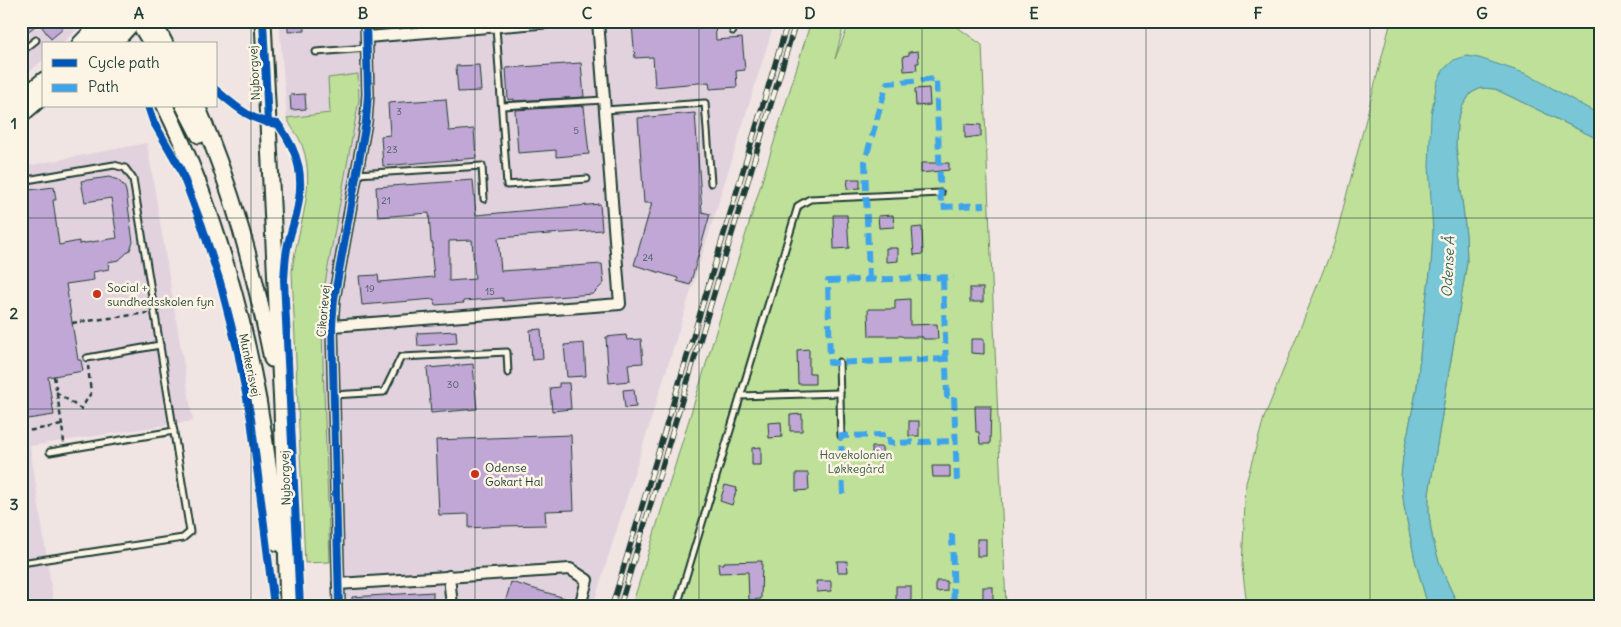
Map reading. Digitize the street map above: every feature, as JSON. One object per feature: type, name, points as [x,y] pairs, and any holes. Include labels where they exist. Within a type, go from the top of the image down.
[{"type":"main road","points":[[82,42],[102,21]]},
{"type":"main road","points":[[153,21],[164,42]]},
{"type":"main road","name":"Nyborgvej","points":[[263,21],[282,407],[287,606]]},
{"type":"main road","points":[[99,42],[127,26]]},
{"type":"main road","points":[[115,42],[127,26]]},
{"type":"main road","points":[[127,26],[149,42]]},
{"type":"main road","points":[[21,99],[42,82]]},
{"type":"main road","points":[[21,116],[42,97]]},
{"type":"main road","points":[[21,116],[42,106]]},
{"type":"main road","name":"Munkerisvej","points":[[166,108],[206,206],[242,327],[263,429],[287,606]]},
{"type":"main road","points":[[185,108],[231,196]]},
{"type":"main road","name":"Munkerisvej","points":[[198,108],[231,196],[247,246],[282,407]]},
{"type":"street","name":"Cikorievej","points":[[339,606],[332,395],[332,326],[334,299],[366,122],[366,21]]},
{"type":"street","points":[[367,37],[563,21]]},
{"type":"street","name":"Cikorievej","points":[[332,326],[620,304],[598,21]]},
{"type":"street","points":[[338,584],[570,569],[587,580],[580,606]]},
{"type":"street","points":[[449,576],[452,606]]},
{"type":"lane","points":[[733,21],[734,31]]},
{"type":"lane","points":[[496,27],[507,185],[586,179]]},
{"type":"lane","points":[[21,52],[36,40]]},
{"type":"lane","points":[[316,52],[367,48]]},
{"type":"lane","points":[[502,106],[705,102],[711,183]]},
{"type":"lane","points":[[21,181],[114,165],[125,168],[133,179],[190,532],[184,538],[21,563]]},
{"type":"lane","points":[[357,174],[482,166],[484,200]]},
{"type":"lane","points":[[677,606],[798,206],[810,199],[941,193]]},
{"type":"lane","points":[[87,358],[160,345]]},
{"type":"lane","points":[[332,395],[384,392],[401,357],[507,352],[508,373]]},
{"type":"lane","points":[[838,362],[841,436]]},
{"type":"lane","points":[[740,396],[840,393]]},
{"type":"lane","points":[[50,452],[174,431]]},
{"type":"path","points":[[72,323],[143,313]]},
{"type":"path","points":[[56,392],[80,409],[91,393],[87,358]]},
{"type":"path","points":[[54,376],[65,449]]},
{"type":"path","points":[[21,432],[62,425]]},
{"type":"shaded area","points":[[21,21],[80,21],[81,26],[63,42],[42,42],[42,61],[21,79]]},
{"type":"shaded area","points":[[279,21],[775,21],[593,606],[332,606],[321,305],[359,100],[358,74],[330,113],[287,118]]},
{"type":"shaded area","name":"Social + sundhedsskolen fyn","points":[[147,143],[193,421],[30,446],[54,606],[21,606],[21,167]]},
{"type":"green space","name":"Havekolonien Løkkegård","points":[[811,21],[845,21],[835,59],[850,21],[949,21],[982,45],[1006,606],[632,606]]},
{"type":"green space","points":[[1391,21],[1600,21],[1600,115],[1467,56],[1433,233],[1417,387],[1403,457],[1401,477],[1404,506],[1415,560],[1428,606],[1247,606],[1242,566],[1246,483],[1264,418],[1334,244]]},
{"type":"green space","points":[[358,74],[359,100],[321,305],[330,562],[305,563],[292,271],[305,205],[307,171],[305,154],[299,138],[287,118],[330,113],[328,78]]},
{"type":"green space","points":[[1481,88],[1495,89],[1600,140],[1600,606],[1459,606],[1436,552],[1430,524],[1429,494],[1467,262],[1466,235],[1456,146],[1457,123],[1462,107],[1471,93]]},
{"type":"water","name":"Odense Å","points":[[1467,56],[1479,58],[1527,74],[1600,115],[1600,140],[1495,89],[1481,88],[1471,93],[1462,107],[1457,123],[1456,146],[1466,235],[1467,262],[1429,494],[1430,524],[1436,552],[1459,606],[1428,606],[1415,560],[1404,506],[1401,477],[1403,457],[1417,387],[1431,266],[1433,233],[1429,166],[1431,115],[1437,82],[1444,69],[1454,60]]},
{"type":"building","points":[[21,21],[57,21],[63,29],[51,39],[39,23],[21,37]]},
{"type":"building","points":[[288,21],[304,21],[305,31],[288,32]]},
{"type":"building","points":[[671,21],[715,21],[716,40],[742,38],[745,70],[736,71],[737,87],[710,89],[709,82],[655,87],[653,57],[635,58],[632,25]]},
{"type":"building","points":[[918,51],[919,63],[916,63],[917,70],[904,71],[903,56],[909,55],[909,52]]},
{"type":"building","points":[[581,63],[584,97],[508,100],[506,68]]},
{"type":"building","points":[[479,65],[481,91],[458,92],[456,66]]},
{"type":"building","points":[[929,88],[930,105],[916,106],[915,89]]},
{"type":"building","points":[[305,94],[306,109],[291,110],[290,95]]},
{"type":"building","points":[[446,99],[449,131],[474,129],[476,158],[383,166],[381,136],[390,135],[388,103]]},
{"type":"building","points":[[584,106],[589,154],[556,157],[556,150],[518,153],[515,110]]},
{"type":"building","points":[[695,113],[702,212],[710,214],[690,285],[677,281],[678,278],[634,265],[652,203],[644,203],[638,118]]},
{"type":"building","points":[[965,124],[981,125],[981,136],[965,138]]},
{"type":"building","points":[[921,163],[949,163],[949,170],[921,173]]},
{"type":"building","points":[[109,177],[118,180],[126,191],[133,242],[130,250],[119,260],[108,262],[109,269],[93,272],[94,280],[66,284],[78,360],[81,360],[83,371],[48,377],[54,415],[21,420],[21,191],[54,187],[56,200],[53,200],[59,245],[79,241],[79,244],[117,238],[111,198],[85,202],[81,181]]},
{"type":"building","points":[[848,179],[860,179],[860,188],[847,189]]},
{"type":"building","points":[[473,180],[476,215],[600,204],[602,230],[498,238],[501,271],[602,264],[604,283],[593,294],[503,301],[503,298],[435,305],[434,299],[362,305],[359,276],[378,275],[379,282],[434,277],[433,243],[431,243],[429,213],[378,217],[376,187]],"holes":[[[472,240],[475,279],[449,281],[449,241]]]},
{"type":"building","points":[[833,215],[847,215],[849,248],[834,249]]},
{"type":"building","points":[[893,215],[894,227],[879,228],[878,216]]},
{"type":"building","points":[[922,227],[923,254],[914,255],[912,228]]},
{"type":"building","points":[[886,248],[898,248],[898,261],[886,262]]},
{"type":"building","points":[[970,288],[983,288],[983,302],[970,302]]},
{"type":"building","points":[[910,299],[910,325],[937,324],[938,339],[869,336],[868,309],[895,309],[895,300]]},
{"type":"building","points":[[541,329],[543,359],[532,360],[530,330]]},
{"type":"building","points":[[456,331],[457,343],[418,346],[417,333]]},
{"type":"building","points":[[626,335],[627,340],[641,339],[643,363],[628,364],[630,381],[609,383],[606,337]]},
{"type":"building","points":[[971,339],[984,339],[984,354],[971,353]]},
{"type":"building","points":[[584,343],[586,376],[567,377],[564,345]]},
{"type":"building","points":[[809,349],[809,373],[815,373],[815,384],[798,384],[797,350]]},
{"type":"building","points":[[473,364],[477,409],[431,413],[427,368]]},
{"type":"building","points":[[559,383],[569,383],[571,409],[552,411],[550,388],[559,387]]},
{"type":"building","points":[[634,389],[636,407],[625,408],[623,390]]},
{"type":"building","points":[[975,406],[991,406],[990,444],[980,444],[979,432],[976,432]]},
{"type":"building","points":[[802,414],[802,431],[790,431],[790,415]]},
{"type":"building","points":[[909,421],[919,421],[919,436],[909,436]]},
{"type":"building","points":[[781,422],[782,437],[769,438],[768,423]]},
{"type":"building","points":[[571,435],[574,510],[545,511],[546,525],[469,528],[469,514],[439,515],[436,440]]},
{"type":"building","points":[[761,447],[761,465],[752,465],[752,448]]},
{"type":"building","points":[[872,447],[882,447],[883,461],[872,461]]},
{"type":"building","points":[[932,466],[950,466],[950,477],[933,477]]},
{"type":"building","points":[[796,473],[808,473],[809,490],[796,491]]},
{"type":"building","points":[[725,485],[737,488],[732,505],[720,501]]},
{"type":"building","points":[[977,539],[986,539],[986,556],[977,556]]},
{"type":"building","points":[[762,561],[761,599],[749,600],[748,572],[719,573],[718,564],[724,564],[724,562]]},
{"type":"building","points":[[837,561],[847,561],[848,572],[838,572]]},
{"type":"building","points":[[816,581],[831,581],[831,591],[817,592]]},
{"type":"building","points":[[936,581],[947,581],[947,591],[936,592]]},
{"type":"building","points":[[511,582],[565,598],[563,606],[504,606]]},
{"type":"building","points":[[896,586],[911,586],[911,601],[896,602]]},
{"type":"building","points":[[983,587],[993,587],[993,605],[983,605]]},
{"type":"building","points":[[433,592],[433,606],[352,606],[352,597]]},
{"type":"railway","points":[[612,606],[788,21]]},
{"type":"railway","points":[[620,606],[796,21]]},
{"type":"marked path","points":[[869,280],[865,161],[887,83],[936,79],[941,207],[985,205]]},
{"type":"marked path","points":[[946,359],[830,363],[828,281],[954,277]]},
{"type":"marked path","points":[[943,278],[947,396],[954,396],[957,482]]},
{"type":"marked path","points":[[843,494],[841,436],[889,435],[889,443],[956,441]]},
{"type":"marked path","points":[[952,534],[954,606]]},
{"type":"cycle path","points":[[263,21],[268,123]]},
{"type":"cycle path","points":[[339,606],[332,326],[334,299],[366,122],[368,94],[366,21]]},
{"type":"cycle path","points":[[218,92],[252,117],[278,124],[296,156],[299,167],[299,202],[287,249],[284,280],[300,606]]},
{"type":"cycle path","points":[[149,108],[153,121],[180,168],[202,226],[220,282],[238,352],[251,419],[274,606]]},
{"type":"place","name":"Social + sundhedsskolen fyn","points":[[97,294]]},
{"type":"place","name":"Odense Gokart Hal","points":[[475,474]]}]
